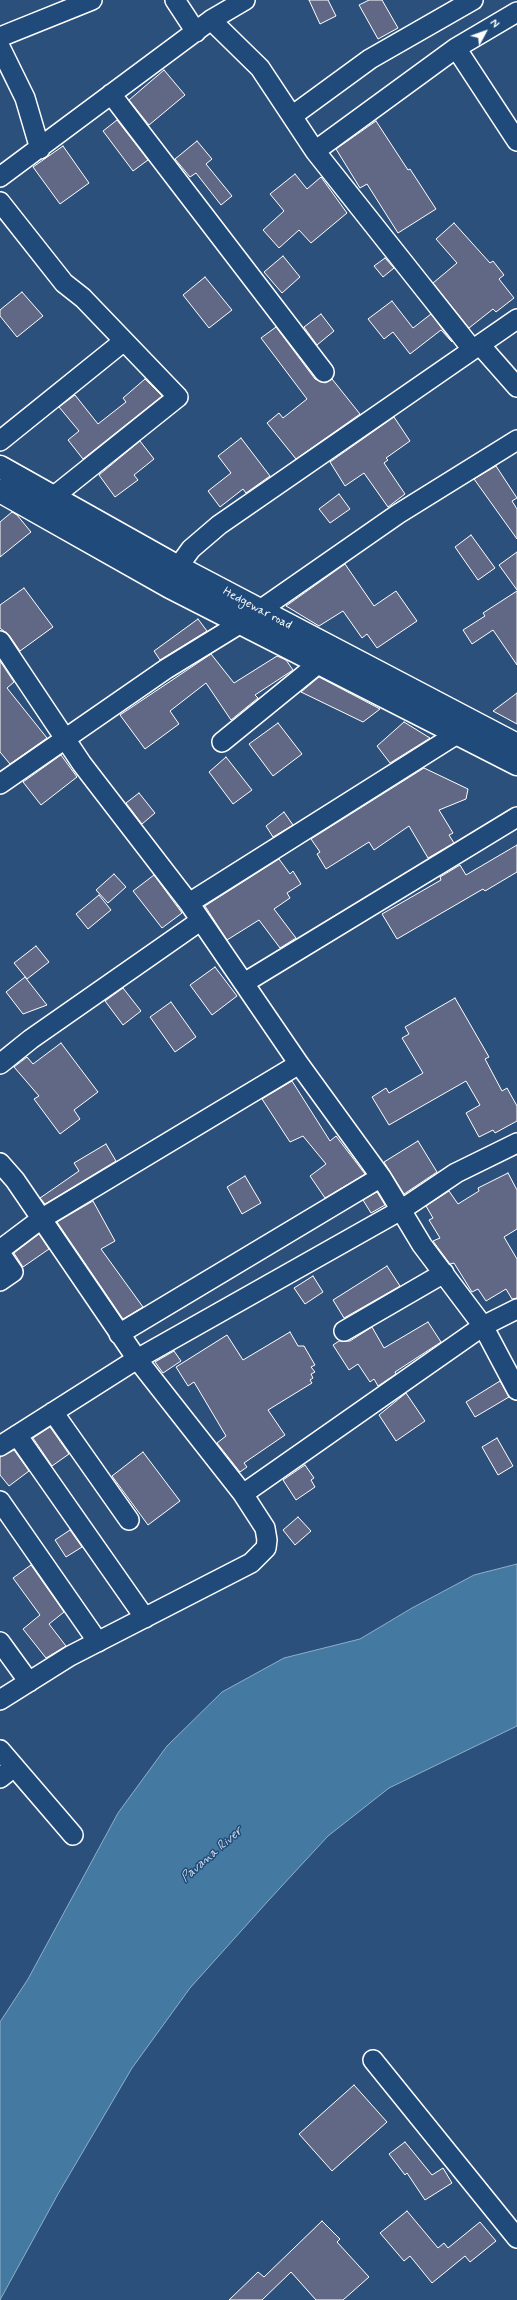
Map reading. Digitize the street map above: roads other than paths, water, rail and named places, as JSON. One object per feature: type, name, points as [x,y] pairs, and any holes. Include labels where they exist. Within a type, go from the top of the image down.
[{"type":"main road","name":"Hedgewar road","points":[[0,467],[53,497],[241,623],[517,764]]},
{"type":"main road","name":"Hedgewar road","points":[[0,491],[174,577],[260,610],[517,745]]},
{"type":"street","points":[[0,37],[92,0]]},
{"type":"street","points":[[175,0],[196,32]]},
{"type":"street","points":[[0,177],[40,149],[211,20],[245,0]]},
{"type":"street","points":[[292,116],[370,59],[473,0]]},
{"type":"street","points":[[315,151],[456,48],[516,16]]},
{"type":"street","points":[[211,20],[260,68],[315,151],[476,347],[517,387]]},
{"type":"street","points":[[0,47],[25,98],[40,149]]},
{"type":"street","points":[[456,48],[517,141]]},
{"type":"street","points":[[111,94],[324,372]]},
{"type":"street","points":[[0,202],[64,283],[83,298],[178,397],[53,497]]},
{"type":"street","points":[[174,577],[191,549],[219,525],[517,319]]},
{"type":"street","points":[[0,441],[124,341]]},
{"type":"street","points":[[260,610],[398,514],[517,440]]},
{"type":"street","points":[[0,784],[166,670],[241,623]]},
{"type":"street","points":[[3,650],[66,740],[189,903],[299,1064],[381,1177],[422,1245],[483,1326],[517,1390]]},
{"type":"street","points":[[222,742],[319,663]]},
{"type":"street","points":[[189,903],[457,734]]},
{"type":"street","points":[[244,983],[517,817]]},
{"type":"street","points":[[0,1064],[31,1039],[200,921]]},
{"type":"street","points":[[0,1281],[12,1272],[0,1252],[41,1219],[299,1064]]},
{"type":"street","points":[[0,1446],[137,1359],[401,1210],[456,1173],[517,1143]]},
{"type":"street","points":[[0,1163],[15,1180],[137,1359],[242,1494],[265,1528],[267,1540],[266,1548],[260,1556],[236,1571],[70,1656],[0,1700]]},
{"type":"street","points":[[119,1334],[381,1177]]},
{"type":"street","points":[[344,1331],[444,1273]]},
{"type":"street","points":[[242,1494],[483,1326],[517,1309]]},
{"type":"street","points":[[53,1412],[129,1520]]},
{"type":"street","points":[[17,1435],[145,1618]]},
{"type":"street","points":[[0,1501],[98,1642]]},
{"type":"street","points":[[0,1642],[29,1682]]},
{"type":"street","points":[[0,1750],[7,1773],[73,1834]]},
{"type":"street","points":[[372,2060],[517,2238]]},
{"type":"water","name":"Pavana River","points":[[517,1564],[517,1726],[389,1788],[328,1836],[268,1901],[190,1988],[132,2068],[58,2194],[0,2300],[0,2022],[28,1979],[118,1813],[167,1746],[222,1692],[284,1658],[360,1639],[412,1608],[474,1575]]}]
